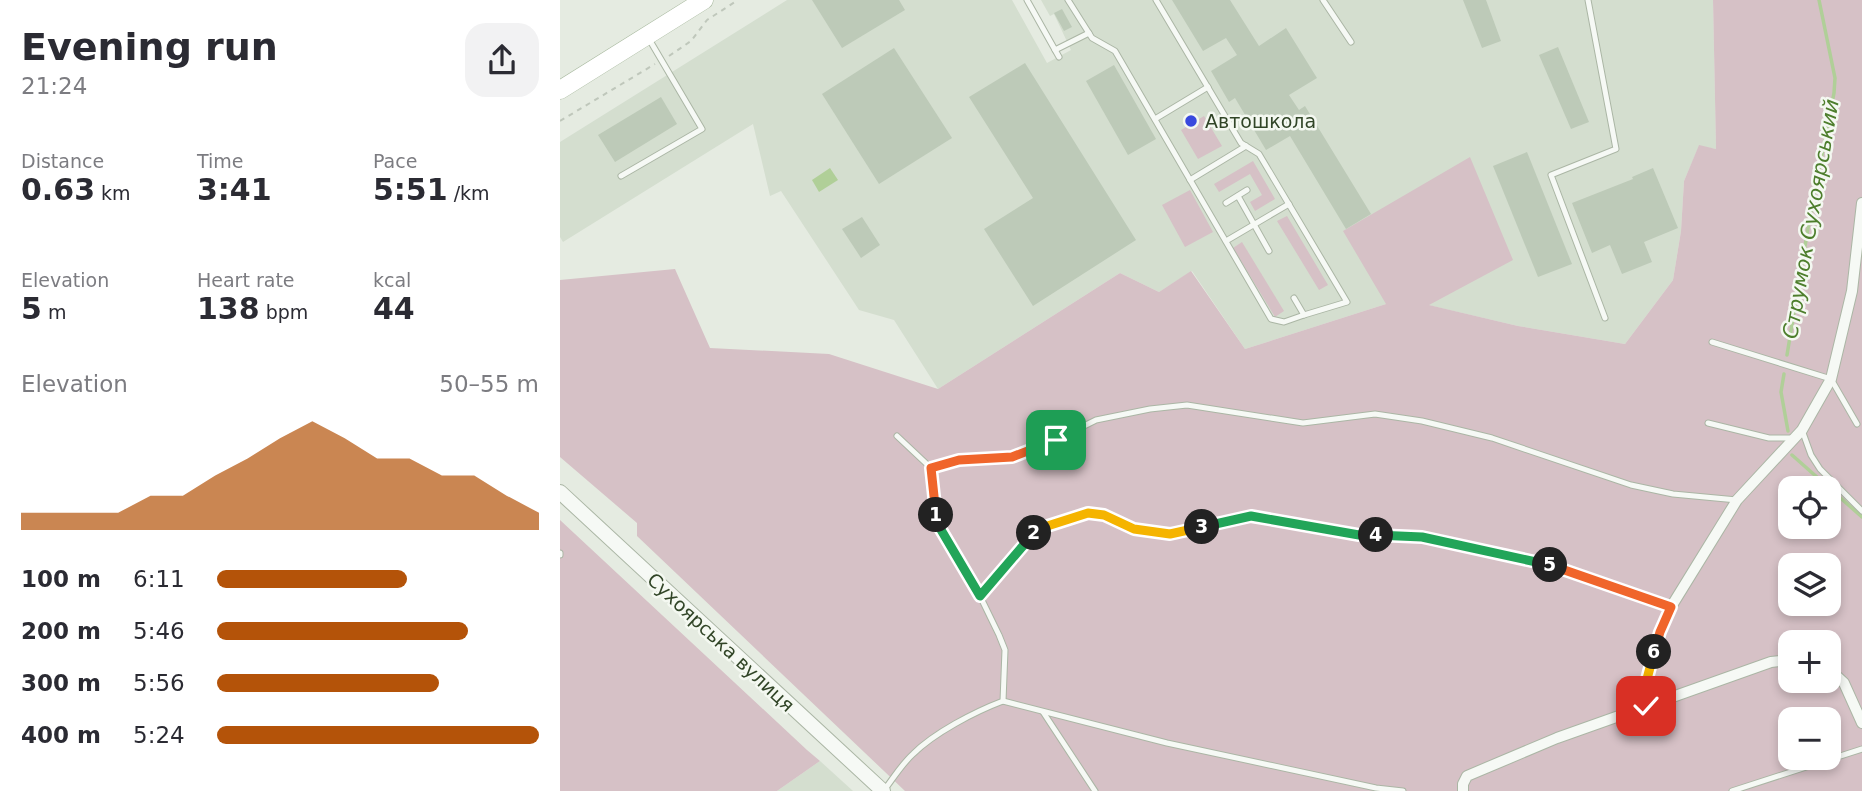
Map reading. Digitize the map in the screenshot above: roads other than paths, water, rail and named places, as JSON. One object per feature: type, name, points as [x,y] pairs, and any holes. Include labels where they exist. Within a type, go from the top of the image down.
[{"type":"main road","points":[[560,90],[703,0]]},
{"type":"street","points":[[1646,706],[1647,679],[1660,632],[1671,607],[1737,500],[1799,434],[1831,379],[1852,290],[1862,203]]},
{"type":"street","name":"Сухоярська вулиця","points":[[560,492],[883,791]]},
{"type":"street","points":[[1462,791],[1467,776],[1557,738],[1778,661]]},
{"type":"street","points":[[1841,679],[1862,723]]},
{"type":"lane","points":[[1027,0],[1059,57]]},
{"type":"lane","points":[[1068,0],[1092,38],[1115,51],[1271,319],[1284,322],[1347,302],[1259,153],[1241,143],[1156,0]]},
{"type":"lane","points":[[1322,0],[1351,42]]},
{"type":"lane","points":[[1588,0],[1616,149],[1551,175],[1605,318]]},
{"type":"lane","points":[[1055,50],[1088,33]]},
{"type":"lane","points":[[621,176],[702,129],[648,37]]},
{"type":"lane","points":[[1154,119],[1208,87]]},
{"type":"lane","points":[[1190,180],[1246,146]]},
{"type":"lane","points":[[1226,203],[1248,190]]},
{"type":"lane","points":[[1238,196],[1269,251]]},
{"type":"lane","points":[[1226,241],[1289,204]]},
{"type":"lane","points":[[1294,298],[1304,315]]},
{"type":"lane","points":[[1712,342],[1831,379],[1857,424]]},
{"type":"lane","points":[[931,468],[959,460],[1012,457],[1056,440],[1096,420],[1187,405],[1303,423],[1375,414],[1422,421],[1492,438],[1631,485],[1673,494],[1737,500]]},
{"type":"lane","points":[[1708,423],[1769,438],[1799,434],[1820,469],[1862,511]]},
{"type":"lane","points":[[897,436],[931,468],[937,523],[980,596],[1005,650],[1003,701]]},
{"type":"lane","points":[[980,596],[1038,529],[1088,513],[1104,515],[1134,529],[1170,534],[1251,516],[1359,535],[1422,537],[1563,568],[1671,607]]},
{"type":"lane","points":[[883,791],[913,753],[963,720],[1003,701],[1167,743],[1358,784],[1403,791]]},
{"type":"lane","points":[[1042,711],[1095,791]]},
{"type":"lane","points":[[1732,791],[1862,748]]},
{"type":"lane","points":[[1358,784],[1360,791]]},
{"type":"waterway","name":"Струмок Сухоярський","points":[[1787,355],[1834,93],[1835,78],[1819,0]]},
{"type":"waterway","name":"Струмок Сухоярський","points":[[1784,374],[1781,392],[1788,431]]},
{"type":"waterway","name":"Струмок Сухоярський","points":[[1792,455],[1862,517]]},
{"type":"place","name":"Автошкола","points":[[1191,121]]}]
